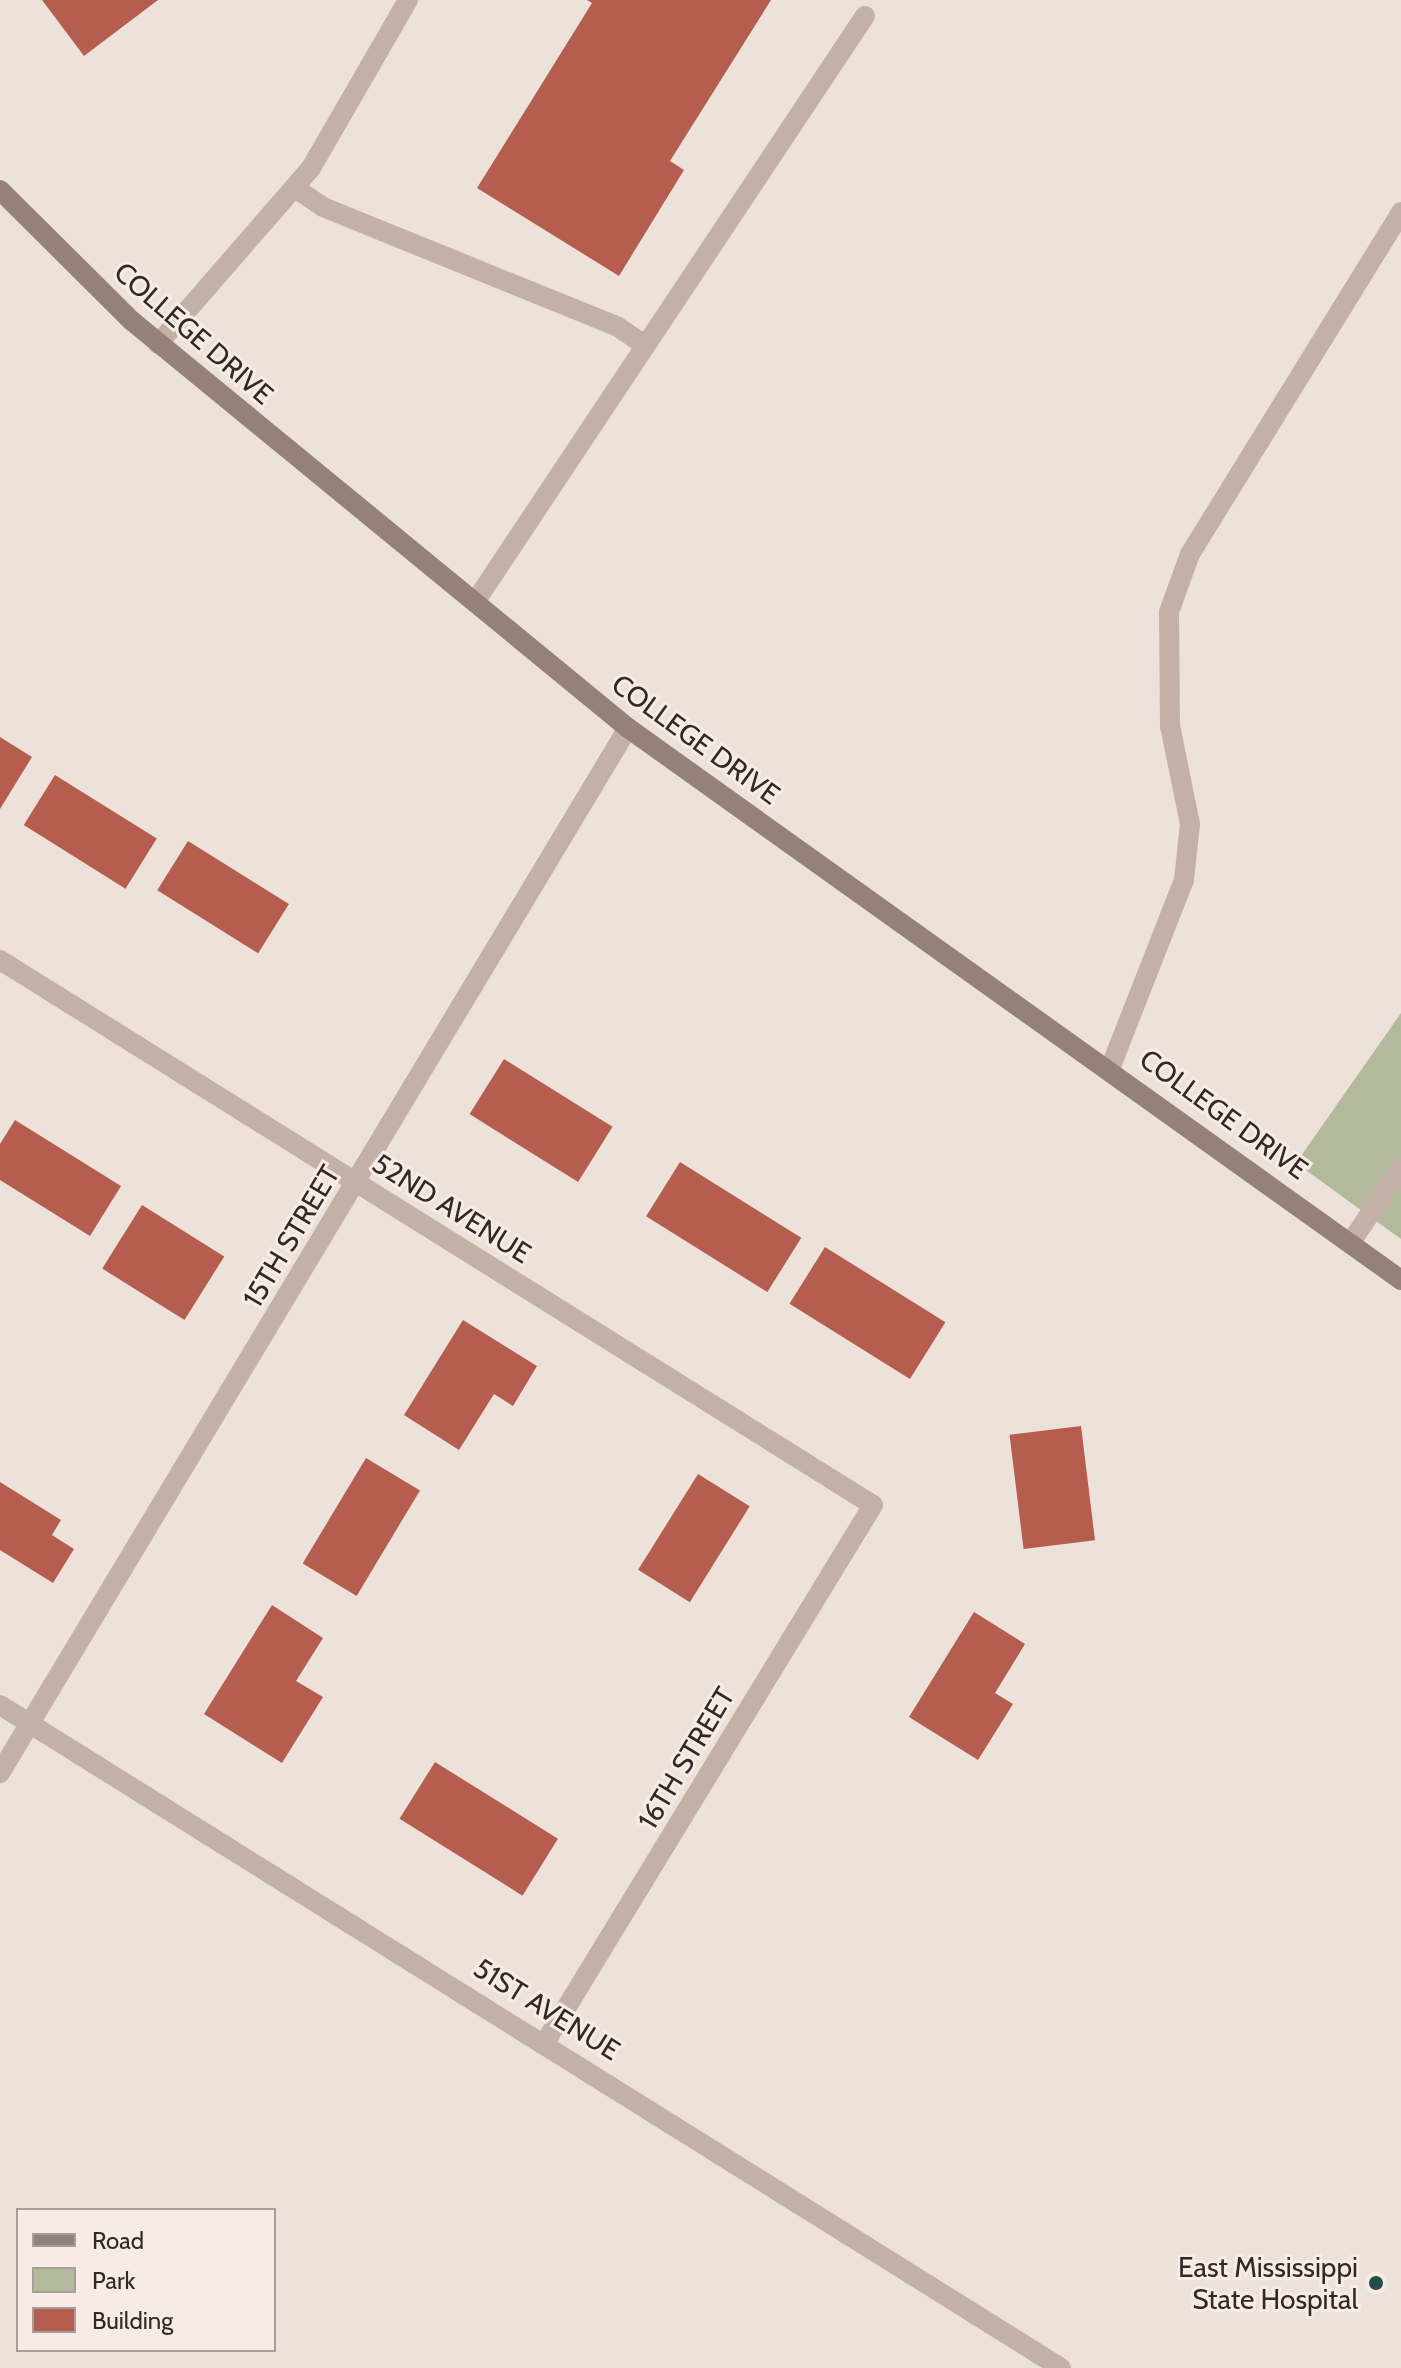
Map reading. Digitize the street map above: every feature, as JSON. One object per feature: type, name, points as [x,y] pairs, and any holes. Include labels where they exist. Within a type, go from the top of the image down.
[{"type":"street","points":[[158,344],[295,188],[408,0]]},
{"type":"street","points":[[475,602],[865,16]]},
{"type":"street","points":[[295,188],[323,207],[618,327],[645,345]]},
{"type":"street","name":"COLLEGE DRIVE","points":[[0,190],[158,344],[628,728],[1111,1066],[1399,1274]]},
{"type":"street","points":[[1111,1066],[1184,880],[1190,824],[1165,677],[1169,612],[1190,554],[1401,212]]},
{"type":"street","name":"15TH STREET","points":[[0,1773],[628,728]]},
{"type":"street","name":"52ND AVENUE","points":[[0,960],[873,1505]]},
{"type":"street","points":[[1351,1242],[1401,1168]]},
{"type":"street","name":"16TH STREET","points":[[546,2041],[873,1505]]},
{"type":"street","name":"51ST AVENUE","points":[[0,1705],[546,2041],[1061,2368]]},
{"type":"green space","points":[[1401,1013],[1401,1239],[1296,1163]]},
{"type":"building","points":[[42,0],[158,0],[84,56]]},
{"type":"building","points":[[587,0],[771,0],[670,161],[684,170],[619,276],[477,188],[592,3]]},
{"type":"building","points":[[0,737],[32,757],[0,809]]},
{"type":"building","points":[[55,775],[157,839],[126,889],[24,825]]},
{"type":"building","points":[[188,841],[289,904],[258,953],[157,890]]},
{"type":"building","points":[[504,1059],[613,1127],[578,1182],[470,1114]]},
{"type":"building","points":[[15,1120],[121,1186],[90,1236],[0,1180],[0,1144]]},
{"type":"building","points":[[680,1162],[801,1238],[767,1292],[646,1216]]},
{"type":"building","points":[[142,1205],[224,1256],[185,1320],[102,1269]]},
{"type":"building","points":[[825,1247],[945,1322],[910,1379],[789,1304]]},
{"type":"building","points":[[463,1320],[537,1366],[513,1406],[494,1394],[459,1450],[404,1415]]},
{"type":"building","points":[[1081,1426],[1095,1540],[1024,1549],[1010,1435]]},
{"type":"building","points":[[366,1458],[420,1490],[357,1596],[303,1563]]},
{"type":"building","points":[[698,1474],[750,1506],[690,1602],[638,1570]]},
{"type":"building","points":[[0,1482],[61,1520],[52,1535],[74,1549],[53,1583],[0,1550]]},
{"type":"building","points":[[272,1605],[323,1638],[296,1681],[323,1697],[282,1763],[204,1714]]},
{"type":"building","points":[[974,1612],[1025,1644],[995,1693],[1013,1704],[978,1760],[909,1717]]},
{"type":"building","points":[[435,1762],[558,1839],[522,1896],[399,1819]]},
{"type":"place","name":"East Mississippi State Hospital","points":[[1376,2283]]}]
